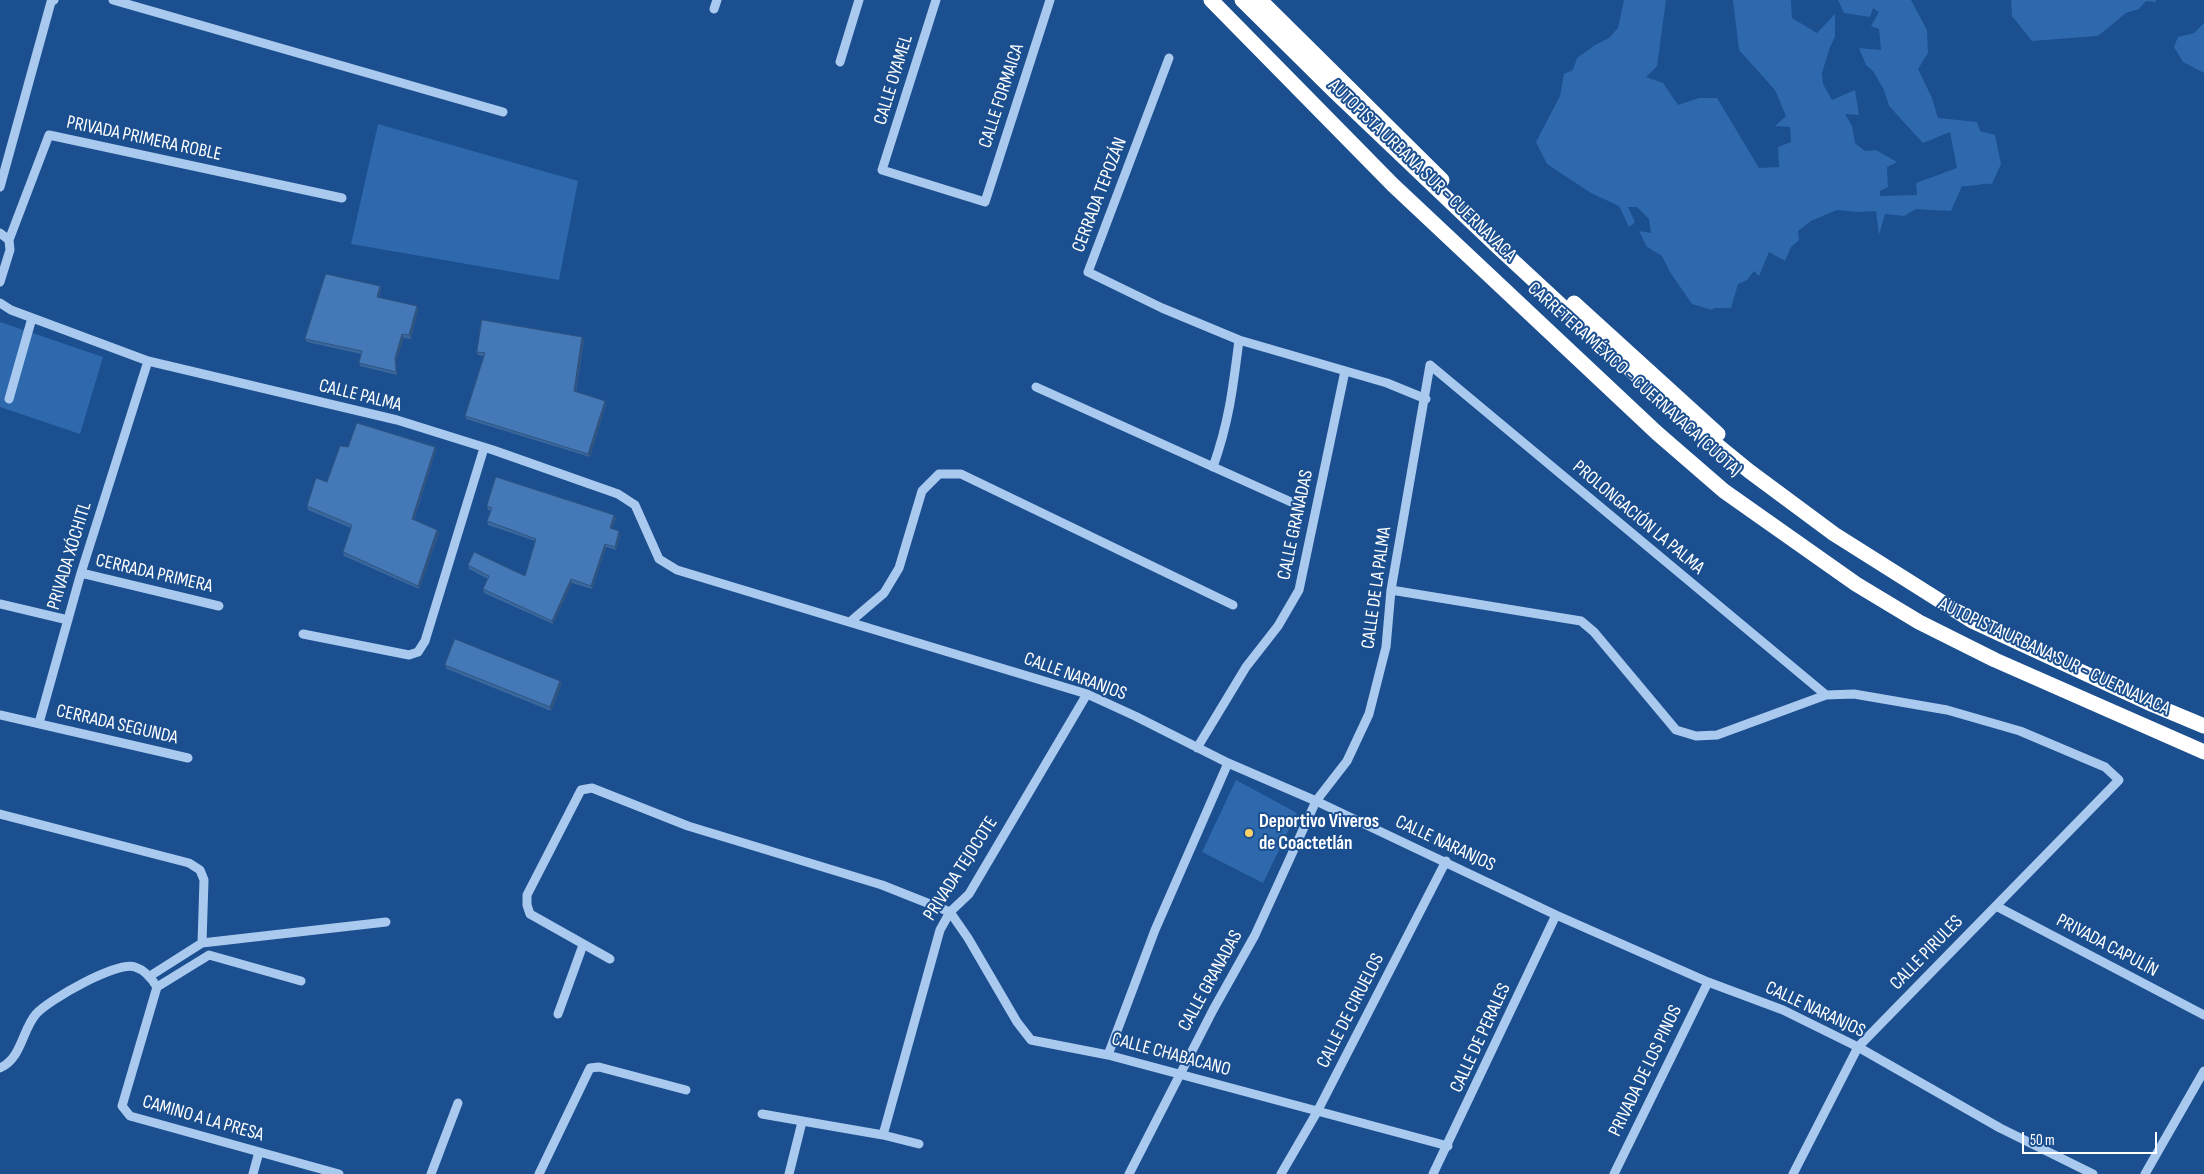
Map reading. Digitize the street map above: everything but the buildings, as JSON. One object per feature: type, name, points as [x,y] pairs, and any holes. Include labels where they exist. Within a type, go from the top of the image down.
[{"type":"highway","name":"CARRETERA MÉXICO - CUERNAVACA (CUOTA)","points":[[1211,0],[1393,184],[1657,434],[1724,491],[1856,584],[1919,622],[1995,660],[2204,751]]},
{"type":"highway","name":"AUTOPISTA URBANA SUR - CUERNAVACA","points":[[1218,0],[1642,414],[1741,498],[1817,551],[1902,606],[2003,660],[2204,751]]},
{"type":"highway","name":"CARRETERA MÉXICO - CUERNAVACA (CUOTA)","points":[[1242,0],[1334,91],[1505,254],[1673,409],[1749,471],[1834,534],[1972,621],[2149,703],[2204,726]]},
{"type":"highway","name":"AUTOPISTA URBANA SUR - CUERNAVACA","points":[[1260,0],[1508,243],[1772,482],[1852,542],[1924,589],[2018,640],[2204,722]]},
{"type":"street","points":[[0,187],[51,2],[54,0]]},
{"type":"street","points":[[113,0],[503,112]]},
{"type":"street","points":[[840,62],[859,0]]},
{"type":"street","name":"CALLE OYAMEL","points":[[936,0],[882,170],[985,202]]},
{"type":"street","name":"CALLE FORMAICA","points":[[985,202],[1050,0]]},
{"type":"street","name":"CERRADA TEPOZÁN","points":[[1169,58],[1088,272],[1162,308],[1239,340],[1387,384],[1426,399]]},
{"type":"street","name":"PRIVADA PRIMERA ROBLE","points":[[9,240],[49,135],[342,198]]},
{"type":"street","points":[[0,233],[9,240],[10,250],[0,282]]},
{"type":"street","name":"CALLE PALMA","points":[[0,302],[11,310],[148,361],[397,420],[618,494],[635,505],[659,559],[676,570]]},
{"type":"street","points":[[9,399],[32,318]]},
{"type":"street","points":[[1213,467],[1225,434],[1231,407],[1239,340]]},
{"type":"street","name":"PRIVADA XÓCHITL","points":[[39,723],[81,574],[148,361]]},
{"type":"street","name":"CALLE DE LA PALMA","points":[[1316,801],[1347,761],[1369,714],[1386,647],[1391,590],[1426,399],[1430,365]]},
{"type":"street","name":"PROLONGACIÓN LA PALMA","points":[[1430,365],[1826,695]]},
{"type":"street","name":"CALLE GRANADAS","points":[[1197,748],[1246,667],[1278,626],[1299,590],[1345,371]]},
{"type":"street","points":[[1036,387],[1292,502]]},
{"type":"street","points":[[303,634],[410,655],[418,652],[425,641],[484,448]]},
{"type":"street","points":[[850,622],[884,593],[889,585],[899,568],[922,491],[939,474],[961,474],[1233,605]]},
{"type":"street","name":"CALLE NARANJOS","points":[[676,570],[1087,694],[1228,764],[1316,801],[1556,915],[1708,982],[1783,1010],[1858,1047],[2074,1170],[2092,1174]]},
{"type":"street","name":"CERRADA PRIMERA","points":[[81,574],[218,606]]},
{"type":"street","points":[[1391,590],[1580,621],[1594,632],[1676,730],[1696,736],[1717,735],[1826,695]]},
{"type":"street","points":[[0,604],[68,620]]},
{"type":"street","name":"PRIVADA TEJOCOTE","points":[[883,1135],[940,930],[950,912],[969,894],[1087,694]]},
{"type":"street","name":"CALLE PIRULES","points":[[1793,1174],[1858,1047],[2119,780],[2105,767],[2020,731],[1977,717],[1854,694],[1826,695]]},
{"type":"street","points":[[0,715],[39,723]]},
{"type":"street","name":"CERRADA SEGUNDA","points":[[39,723],[188,758]]},
{"type":"street","points":[[1108,1055],[1154,930],[1228,764]]},
{"type":"street","points":[[610,960],[530,914],[527,905],[527,895],[581,790],[592,788],[688,826],[882,885],[950,912]]},
{"type":"street","name":"CALLE GRANADAS","points":[[1129,1174],[1212,1010],[1255,935],[1316,801]]},
{"type":"street","points":[[0,814],[189,863],[200,870],[204,880],[202,943]]},
{"type":"street","name":"CALLE DE CIRUELOS","points":[[1281,1174],[1317,1112],[1446,862]]},
{"type":"street","name":"PRIVADA CAPULÍN","points":[[1996,906],[2204,1015]]},
{"type":"street","name":"CALLE CHABACANO","points":[[950,912],[968,938],[1017,1022],[1031,1040],[1108,1055],[1448,1146]]},
{"type":"street","name":"CALLE DE PERALES","points":[[1434,1174],[1556,915]]},
{"type":"street","points":[[150,976],[202,943],[386,922]]},
{"type":"street","points":[[558,1014],[584,946]]},
{"type":"street","points":[[0,1068],[18,1052],[34,1015],[60,995],[117,968],[134,966],[150,976],[157,988],[209,955],[301,981]]},
{"type":"street","name":"PRIVADA DE LOS PINOS","points":[[1614,1174],[1708,982]]},
{"type":"street","name":"CAMINO A LA PRESA","points":[[157,988],[122,1106],[130,1116],[339,1174]]},
{"type":"street","points":[[539,1174],[590,1068],[599,1067],[686,1090]]},
{"type":"street","points":[[2145,1174],[2204,1071]]},
{"type":"street","points":[[432,1174],[458,1103]]},
{"type":"street","points":[[762,1114],[883,1135],[919,1144]]},
{"type":"street","points":[[788,1174],[802,1122]]},
{"type":"street","points":[[253,1174],[259,1152]]},
{"type":"shaded area","points":[[1624,0],[1666,0],[1657,66],[1646,77],[1663,83],[1678,105],[1699,98],[1717,98],[1759,168],[1779,167],[1778,147],[1791,142],[1790,127],[1775,126],[1786,116],[1775,90],[1739,50],[1733,0],[1791,0],[1792,18],[1817,33],[1835,14],[1835,37],[1822,73],[1823,84],[1832,100],[1855,90],[1859,115],[1845,114],[1852,126],[1855,143],[1865,151],[1876,150],[1897,162],[1887,167],[1888,187],[1880,191],[1880,196],[1917,195],[1916,183],[1957,168],[1950,132],[1923,143],[1889,106],[1884,90],[1873,71],[1866,65],[1859,48],[1881,50],[1879,29],[1871,26],[1879,12],[1873,8],[1870,17],[1844,13],[1838,0],[1911,0],[1927,30],[1928,53],[1918,69],[1932,98],[1938,118],[1977,122],[1980,131],[1995,135],[2001,164],[1992,184],[1962,186],[1951,211],[1916,209],[1904,216],[1885,214],[1879,235],[1876,211],[1837,210],[1811,221],[1798,231],[1799,240],[1791,247],[1785,261],[1769,252],[1759,276],[1754,271],[1747,280],[1738,284],[1731,308],[1714,308],[1712,310],[1692,304],[1670,272],[1662,256],[1647,247],[1639,231],[1651,233],[1649,219],[1637,207],[1628,207],[1635,222],[1629,227],[1619,206],[1591,193],[1547,164],[1536,142],[1560,96],[1564,74],[1573,70],[1577,58],[1609,38],[1618,28]]},
{"type":"shaded area","points":[[2011,0],[2156,0],[2156,2],[2146,1],[2139,9],[2126,13],[2098,36],[2032,41],[2012,16]]},
{"type":"shaded area","points":[[2204,23],[2204,73],[2183,62],[2174,47],[2178,37],[2194,33]]},
{"type":"shaded area","points":[[378,124],[578,181],[559,280],[351,244]]},
{"type":"shaded area","points":[[0,322],[103,357],[80,434],[0,407]]},
{"type":"shaded area","name":"Deportivo Viveros de Coactetlán","points":[[1236,780],[1297,813],[1263,883],[1202,852]]},
{"type":"place","name":"Deportivo Viveros de Coactetlán","points":[[1249,833]]}]
